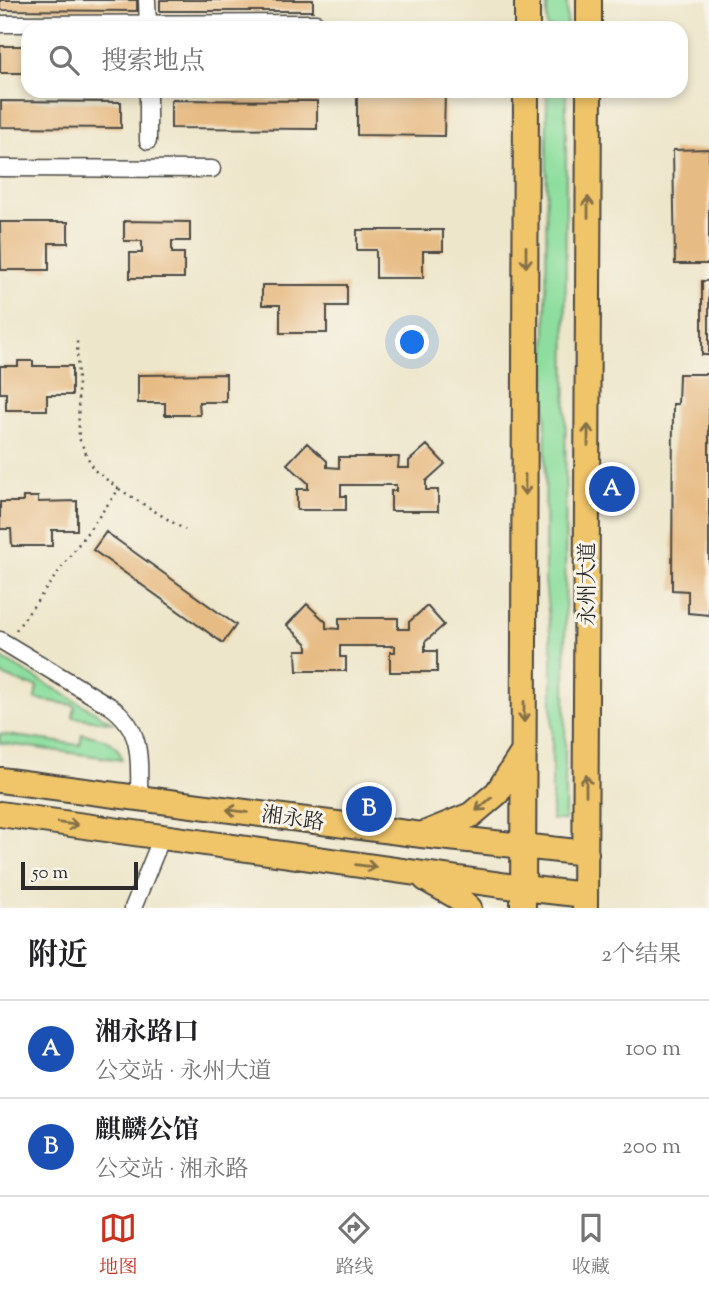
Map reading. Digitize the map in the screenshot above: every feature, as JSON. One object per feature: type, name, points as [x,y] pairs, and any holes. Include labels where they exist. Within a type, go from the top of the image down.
[{"type":"main road","points":[[527,0],[527,21]]},
{"type":"main road","points":[[589,0],[589,21]]},
{"type":"main road","points":[[523,898],[526,98]]},
{"type":"main road","name":"永州大道","points":[[585,902],[589,98]]},
{"type":"main road","points":[[422,835],[471,816],[498,793],[524,750]]},
{"type":"main road","name":"湘永路","points":[[0,779],[332,824],[586,853]]},
{"type":"main road","name":"湘永路","points":[[0,814],[416,873],[523,898],[585,902]]},
{"type":"main road","points":[[327,861],[332,824]]},
{"type":"main road","points":[[416,873],[469,908]]},
{"type":"street","points":[[148,0],[148,21]]},
{"type":"street","points":[[0,24],[21,24]]},
{"type":"street","points":[[148,98],[148,141]]},
{"type":"street","points":[[0,169],[212,169]]},
{"type":"street","points":[[3,642],[110,706],[126,719],[134,734],[138,752],[139,798]]},
{"type":"street","points":[[133,908],[162,837]]},
{"type":"path","points":[[77,340],[79,438],[93,469],[119,489],[185,530]]},
{"type":"path","points":[[3,642],[119,489]]},
{"type":"green space","points":[[547,0],[567,0],[567,21],[547,21]]},
{"type":"green space","points":[[547,98],[566,98],[565,820],[552,820],[552,654],[545,580]]},
{"type":"green space","points":[[0,657],[114,723],[73,717],[73,705],[35,699],[37,686],[24,684],[0,674]]},
{"type":"green space","points":[[0,734],[80,745],[82,734],[112,744],[117,748],[122,760],[0,743]]},
{"type":"building","points":[[0,0],[137,0],[137,11],[0,10]]},
{"type":"building","points":[[160,0],[313,0],[313,11],[160,11]]},
{"type":"building","points":[[0,46],[21,46],[21,73],[0,73]]},
{"type":"building","points":[[357,98],[445,98],[444,136],[357,135]]},
{"type":"building","points":[[171,100],[317,101],[317,129],[171,128]]},
{"type":"building","points":[[1,101],[121,102],[121,128],[1,127]]},
{"type":"building","points":[[709,149],[709,264],[675,264],[673,150]]},
{"type":"building","points":[[124,221],[190,222],[190,241],[172,241],[172,253],[184,253],[184,278],[130,278],[130,253],[142,253],[142,241],[124,241]]},
{"type":"building","points":[[0,222],[68,222],[68,243],[49,243],[49,270],[1,270]]},
{"type":"building","points":[[357,230],[443,230],[443,251],[423,251],[423,278],[376,278],[376,250],[357,250]]},
{"type":"building","points":[[702,281],[709,281],[709,355],[702,355]]},
{"type":"building","points":[[262,285],[347,285],[347,306],[327,306],[327,333],[280,333],[280,305],[262,305]]},
{"type":"building","points":[[18,361],[33,361],[33,366],[72,366],[72,395],[47,395],[47,410],[6,410],[6,393],[0,393],[0,366],[18,366]]},
{"type":"building","points":[[226,374],[226,402],[199,402],[200,415],[165,415],[165,403],[138,403],[138,375]]},
{"type":"building","points":[[679,374],[709,374],[709,615],[688,613],[688,591],[672,590],[673,404],[678,404]]},
{"type":"building","points":[[307,443],[327,461],[327,467],[339,468],[339,457],[399,457],[398,468],[409,468],[409,461],[427,445],[445,464],[426,481],[426,490],[438,490],[438,511],[391,511],[391,491],[396,491],[396,485],[341,485],[341,496],[346,496],[346,510],[297,510],[297,489],[308,489],[308,483],[287,464]]},
{"type":"building","points":[[23,497],[38,497],[38,502],[77,501],[77,530],[52,530],[52,546],[12,546],[11,529],[0,529],[0,502],[23,502]]},
{"type":"building","points":[[106,532],[236,625],[223,643],[93,550]]},
{"type":"building","points":[[307,604],[326,622],[326,628],[339,629],[339,618],[398,618],[398,629],[409,629],[409,622],[427,606],[444,625],[425,642],[425,651],[437,651],[437,672],[390,672],[390,652],[395,652],[395,646],[340,646],[340,657],[346,657],[346,671],[297,671],[296,650],[307,650],[307,644],[287,625]]},
{"type":"place","name":"湘永路口","points":[[612,489]]},
{"type":"place","name":"麒麟公馆","points":[[369,809]]}]
